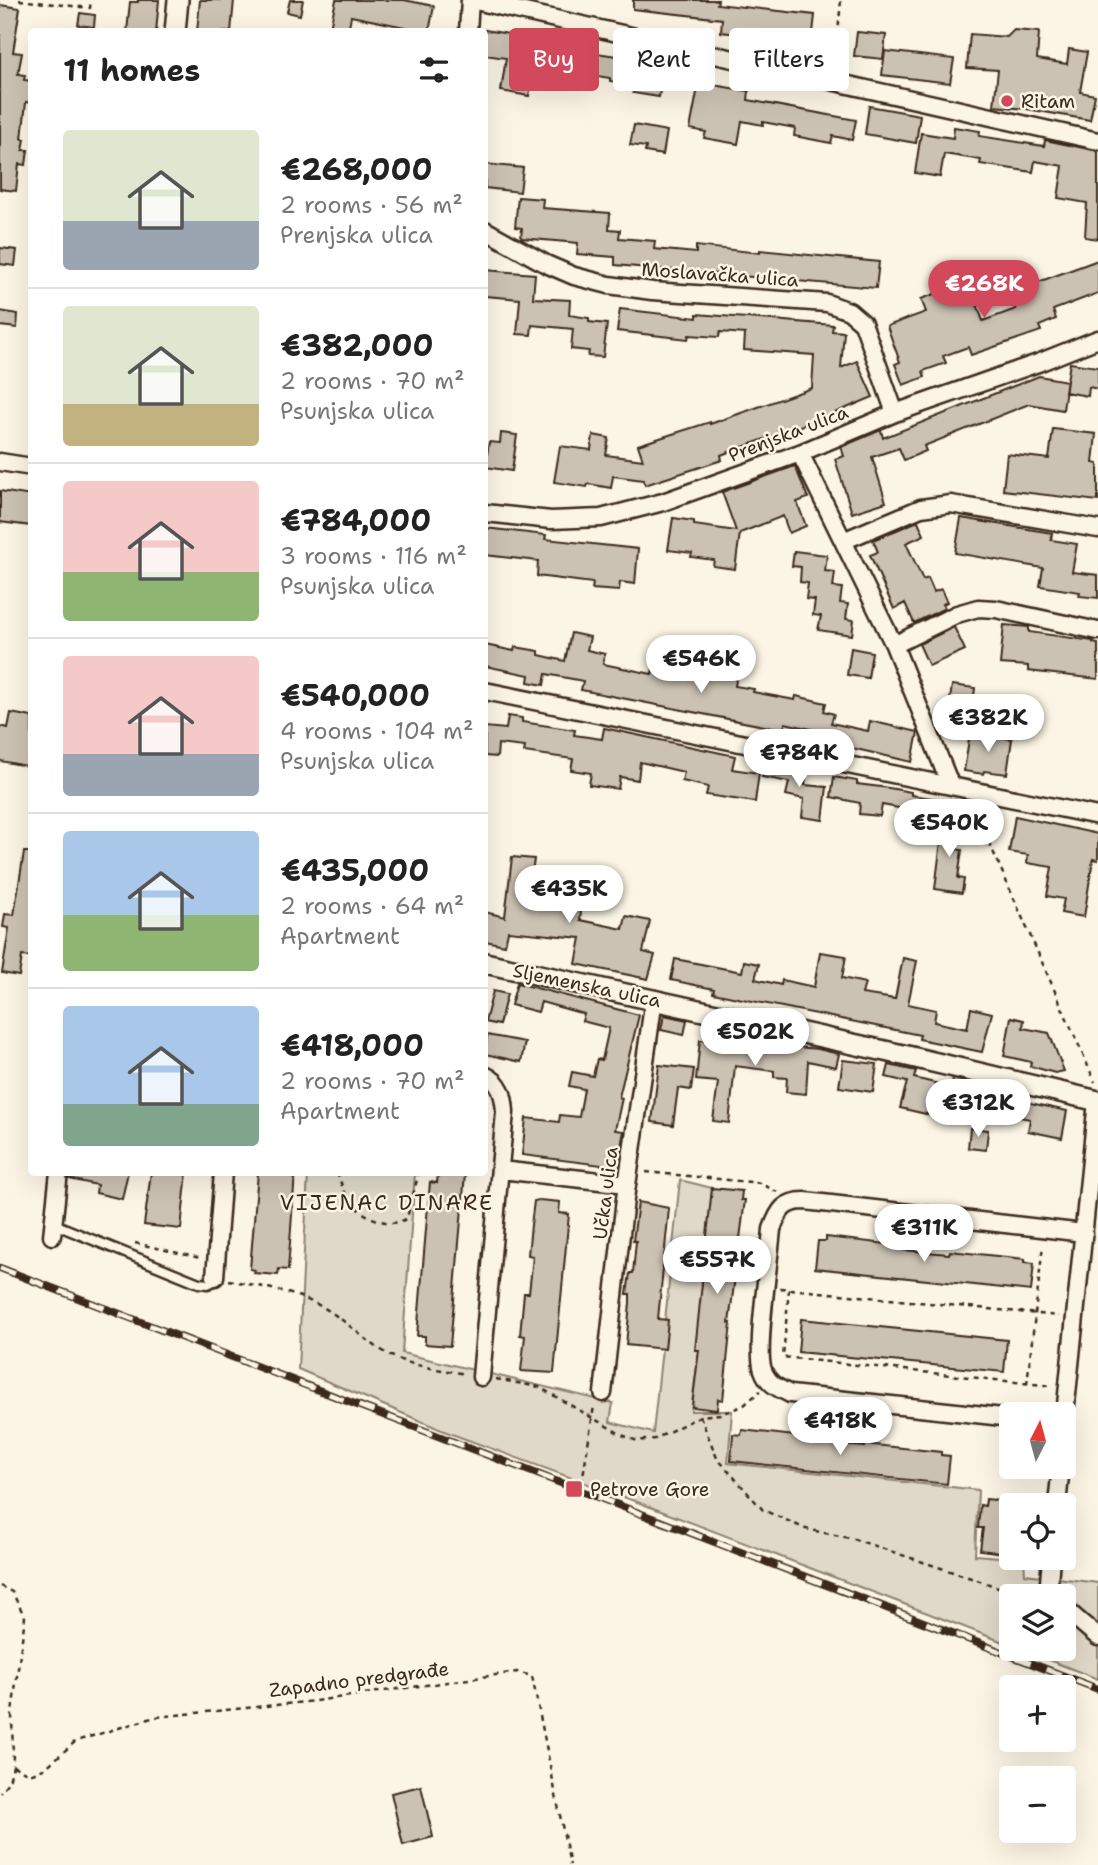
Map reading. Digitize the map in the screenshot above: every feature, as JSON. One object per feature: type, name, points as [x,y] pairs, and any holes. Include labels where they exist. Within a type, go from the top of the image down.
[{"type":"street","points":[[175,28],[178,0]]},
{"type":"street","points":[[468,28],[471,0],[729,59]]},
{"type":"street","points":[[849,87],[1098,141]]},
{"type":"street","name":"Moslavačka ulica","points":[[488,232],[555,268],[609,285],[652,291],[827,303],[849,311],[863,323],[895,413]]},
{"type":"street","name":"Prenjska ulica","points":[[488,513],[551,520],[601,518],[663,502],[800,453],[895,413],[1098,339]]},
{"type":"street","points":[[800,453],[894,645],[958,786]]},
{"type":"street","points":[[0,462],[28,466]]},
{"type":"street","points":[[844,541],[921,508],[951,504],[1098,529]]},
{"type":"street","points":[[894,645],[957,614],[978,608],[996,609],[1098,631]]},
{"type":"street","points":[[488,692],[1098,816]]},
{"type":"street","name":"Sljemenska ulica","points":[[488,964],[1098,1098]]},
{"type":"street","name":"Učka ulica","points":[[603,1392],[628,1177],[654,999]]},
{"type":"street","points":[[481,1377],[504,1098],[500,1087],[488,1076]]},
{"type":"street","points":[[1067,1402],[1098,1098]]},
{"type":"street","points":[[500,1170],[628,1177]]},
{"type":"street","points":[[53,1230],[60,1176]]},
{"type":"street","points":[[216,1269],[223,1176]]},
{"type":"street","points":[[999,1417],[790,1394],[768,1380],[760,1359],[772,1229],[777,1216],[784,1206],[793,1201],[1084,1233]]},
{"type":"street","points":[[1076,1618],[1098,1637]]},
{"type":"lane","points":[[53,1230],[199,1283],[208,1284],[214,1281],[216,1269]]},
{"type":"path","points":[[19,0],[90,8],[91,0]]},
{"type":"path","points":[[838,28],[841,0]]},
{"type":"path","points":[[958,786],[1098,1098]]},
{"type":"path","points":[[339,1176],[342,1187],[353,1205],[373,1219],[396,1223],[407,1218],[418,1176]]},
{"type":"path","points":[[628,1177],[760,1183],[793,1201]]},
{"type":"path","points":[[1027,1384],[1045,1228]]},
{"type":"path","points":[[135,1243],[216,1269]]},
{"type":"path","points":[[766,1286],[1076,1318]]},
{"type":"path","points":[[789,1289],[783,1357],[1069,1387]]},
{"type":"path","points":[[582,1483],[595,1394],[603,1392]]},
{"type":"path","points":[[700,1416],[718,1458],[762,1510],[806,1529],[855,1539],[999,1587]]},
{"type":"path","points":[[0,1586],[12,1592],[25,1618],[12,1713],[13,1766],[9,1781],[0,1792]]},
{"type":"path","name":"Zapadno predgrađe","points":[[13,1766],[29,1774],[44,1769],[76,1741],[155,1717],[316,1700],[517,1672],[533,1676],[570,1865]]},
{"type":"shaded area","points":[[308,1176],[415,1176],[402,1353],[613,1403],[610,1422],[653,1433],[680,1180],[712,1188],[696,1350],[699,1350],[691,1411],[732,1411],[728,1463],[978,1490],[975,1555],[999,1557],[999,1570],[1025,1570],[1025,1574],[1098,1583],[1098,1679],[1051,1661],[1076,1661],[1076,1584],[999,1584],[999,1640],[449,1433],[298,1369]]},
{"type":"building","points":[[159,0],[156,28],[127,28],[130,2]]},
{"type":"building","points":[[200,0],[234,0],[231,28],[197,28]]},
{"type":"building","points":[[290,0],[303,0],[300,15],[287,12]]},
{"type":"building","points":[[336,0],[404,0],[434,6],[430,28],[410,28],[351,16],[349,28],[330,28]]},
{"type":"building","points":[[633,0],[718,0],[717,4],[815,15],[814,28],[729,28],[729,33],[721,32],[722,19],[633,9]]},
{"type":"building","points":[[0,5],[20,8],[13,52],[22,53],[18,74],[25,75],[24,80],[28,80],[28,102],[22,139],[25,139],[23,150],[28,150],[26,165],[19,164],[16,191],[0,189]]},
{"type":"building","points":[[80,13],[95,15],[94,27],[78,25]]},
{"type":"building","points":[[488,30],[509,34],[509,91],[530,91],[529,96],[501,91],[506,58],[488,55]]},
{"type":"building","points":[[1014,30],[1039,32],[1037,59],[1067,64],[1069,49],[1087,52],[1080,92],[1095,95],[1090,120],[994,106],[998,70],[967,68],[970,34],[1007,37]]},
{"type":"building","points":[[857,32],[886,35],[883,59],[854,56]]},
{"type":"building","points":[[885,51],[954,59],[950,83],[882,75]]},
{"type":"building","points":[[599,53],[613,55],[613,82],[610,78],[599,76]]},
{"type":"building","points":[[715,85],[729,88],[729,91],[749,91],[748,100],[856,120],[852,140],[833,136],[831,143],[794,136],[795,128],[763,122],[763,125],[742,121],[738,144],[704,138],[706,132],[690,129],[697,91],[715,91]]},
{"type":"building","points":[[633,91],[660,91],[659,97]]},
{"type":"building","points":[[869,106],[920,115],[916,143],[865,134]]},
{"type":"building","points":[[634,125],[667,131],[663,155],[645,152],[646,147],[630,145]]},
{"type":"building","points":[[954,127],[980,131],[979,136],[1044,146],[1045,140],[1098,151],[1098,239],[1085,237],[1087,203],[1058,198],[1063,166],[1035,161],[1033,172],[980,164],[981,160],[944,154],[940,177],[915,173],[921,133],[953,138]]},
{"type":"building","points":[[488,164],[523,168],[520,192],[488,188]]},
{"type":"building","points":[[518,197],[543,199],[542,208],[610,213],[609,229],[620,230],[619,238],[655,241],[654,249],[696,253],[696,246],[879,262],[876,288],[615,265],[615,257],[577,254],[578,243],[521,238],[522,228],[515,227]]},
{"type":"building","points":[[0,248],[17,250],[15,266],[0,264]]},
{"type":"building","points":[[1098,260],[1098,293],[1053,310],[1056,319],[1039,326],[1041,331],[971,355],[968,347],[943,356],[946,363],[923,371],[925,377],[903,385],[895,364],[900,362],[887,326],[926,312],[921,299],[948,289],[955,300],[973,293],[983,321],[1016,309],[1000,272],[1012,267],[1022,288]]},
{"type":"building","points":[[488,270],[535,274],[533,298],[570,300],[569,315],[589,318],[589,322],[607,324],[603,357],[588,356],[589,351],[571,349],[573,329],[532,325],[531,335],[517,334],[520,299],[488,296]]},
{"type":"building","points":[[620,309],[697,318],[697,314],[833,325],[832,331],[844,332],[841,368],[857,361],[873,397],[721,455],[722,460],[645,485],[643,480],[613,476],[611,488],[554,482],[560,446],[591,450],[593,435],[609,438],[606,455],[643,460],[638,445],[710,424],[812,388],[814,355],[744,350],[745,334],[720,332],[719,337],[689,335],[688,339],[617,331]]},
{"type":"building","points":[[0,311],[18,314],[17,328],[0,326]]},
{"type":"building","points":[[1070,363],[1098,367],[1098,389],[1089,387],[1088,396],[1065,392]]},
{"type":"building","points":[[1039,376],[1067,381],[1063,410],[1029,404],[924,446],[926,451],[904,460],[899,448],[872,457],[886,502],[852,513],[835,459],[844,456],[841,447],[881,430],[883,438]]},
{"type":"building","points":[[1053,429],[1096,434],[1093,463],[1098,464],[1098,501],[1003,490],[1007,454],[1049,459]]},
{"type":"building","points":[[501,433],[517,435],[512,471],[488,467],[489,442],[500,443]]},
{"type":"building","points":[[795,466],[808,498],[797,502],[806,526],[789,533],[783,516],[740,533],[735,569],[713,566],[714,560],[691,557],[692,553],[668,550],[673,518],[694,521],[694,525],[736,531],[722,492]]},
{"type":"building","points":[[0,491],[28,495],[28,526],[0,522]]},
{"type":"building","points":[[961,518],[1052,533],[1051,540],[1077,544],[1072,572],[1098,575],[1098,598],[1079,596],[1080,592],[1040,586],[1043,568],[955,553]]},
{"type":"building","points":[[918,521],[924,535],[906,543],[923,580],[928,578],[934,592],[941,589],[947,602],[943,604],[945,608],[914,623],[905,603],[894,609],[870,555],[878,552],[873,540]]},
{"type":"building","points":[[488,528],[546,535],[545,539],[638,549],[635,584],[620,582],[619,591],[592,589],[593,583],[537,576],[538,561],[488,555]]},
{"type":"building","points":[[794,551],[827,555],[825,571],[835,572],[833,587],[842,588],[840,603],[848,604],[846,619],[854,620],[852,635],[818,630],[821,616],[813,615],[815,600],[806,599],[808,583],[800,582],[801,567],[792,566]]},
{"type":"building","points":[[1004,625],[1029,627],[1029,632],[1093,641],[1098,644],[1098,679],[1028,671],[1028,666],[1000,664]]},
{"type":"building","points":[[954,627],[965,650],[929,666],[919,644]]},
{"type":"building","points":[[571,633],[590,637],[587,650],[605,654],[603,664],[652,674],[654,662],[699,671],[700,664],[720,668],[722,660],[739,663],[735,686],[795,700],[796,696],[826,703],[824,711],[834,714],[831,723],[868,731],[870,721],[918,732],[912,762],[809,738],[811,729],[785,723],[784,730],[581,690],[583,681],[546,674],[544,685],[528,682],[529,675],[488,667],[488,646],[514,651],[515,647],[539,651],[539,655],[565,661]]},
{"type":"building","points":[[851,648],[872,652],[868,678],[847,675]]},
{"type":"building","points":[[952,685],[975,688],[969,734],[946,731]]},
{"type":"building","points":[[11,713],[28,716],[28,766],[0,761],[0,726],[8,728]]},
{"type":"building","points":[[508,716],[522,718],[522,722],[575,730],[574,735],[602,739],[604,728],[735,756],[732,769],[759,773],[755,802],[706,795],[708,787],[682,781],[684,772],[640,762],[638,780],[620,777],[618,789],[589,785],[591,773],[571,770],[573,759],[524,752],[525,747],[498,744],[497,757],[488,756],[488,727],[506,729]]},
{"type":"building","points":[[970,733],[1012,739],[1007,774],[964,771]]},
{"type":"building","points":[[765,762],[807,770],[805,785],[827,787],[823,820],[802,817],[804,799],[786,795],[789,782],[762,777]]},
{"type":"building","points":[[834,777],[938,799],[934,828],[913,825],[915,811],[882,805],[880,816],[859,814],[860,803],[831,797]]},
{"type":"building","points":[[1015,816],[1098,834],[1098,860],[1093,859],[1084,917],[1061,913],[1064,899],[1047,896],[1052,867],[1027,863],[1028,855],[1009,852]]},
{"type":"building","points":[[944,817],[959,819],[955,849],[962,850],[958,878],[964,879],[962,893],[935,889]]},
{"type":"building","points":[[24,852],[28,852],[28,957],[22,956],[19,976],[2,973],[9,928],[3,927],[5,914],[14,915]]},
{"type":"building","points":[[512,857],[534,859],[531,882],[565,886],[563,900],[582,902],[580,920],[623,929],[626,916],[650,921],[643,952],[655,955],[648,979],[576,964],[581,938],[508,931],[505,945],[488,942],[488,913],[505,917]]},
{"type":"building","points":[[820,952],[846,956],[842,978],[865,983],[862,994],[895,999],[903,958],[917,961],[908,1004],[936,1010],[934,1022],[967,1029],[971,1008],[992,1013],[982,1052],[919,1039],[920,1035],[713,993],[714,989],[671,980],[675,959],[742,972],[744,961],[759,964],[755,979],[781,985],[782,980],[814,987]]},
{"type":"building","points":[[517,983],[639,1015],[619,1097],[622,1098],[615,1130],[624,1131],[617,1167],[522,1155],[526,1118],[559,1122],[560,1115],[579,1117],[584,1089],[569,1086],[572,1072],[593,1076],[597,1059],[602,1060],[609,1028],[582,1021],[584,1014],[541,1002],[538,1012],[511,1005]]},
{"type":"building","points":[[493,991],[507,994],[499,1025],[488,1023]]},
{"type":"building","points":[[664,1015],[687,1020],[684,1035],[661,1030]]},
{"type":"building","points":[[1011,1017],[1024,1020],[1023,1028],[1049,1033],[1064,1071],[1055,1073],[1030,1066],[1031,1062],[1004,1056]]},
{"type":"building","points":[[488,1035],[525,1042],[521,1062],[488,1055]]},
{"type":"building","points":[[700,1040],[775,1049],[776,1045],[818,1049],[839,1054],[836,1067],[808,1061],[806,1094],[786,1092],[787,1078],[774,1077],[774,1071],[735,1066],[729,1123],[713,1121],[718,1082],[696,1080]]},
{"type":"building","points":[[843,1060],[877,1064],[873,1092],[839,1087]]},
{"type":"building","points":[[659,1065],[694,1069],[691,1090],[678,1088],[673,1125],[652,1122]]},
{"type":"building","points":[[889,1065],[916,1071],[914,1078],[951,1087],[953,1079],[974,1084],[968,1105],[948,1100],[943,1118],[900,1108],[907,1082],[886,1077]]},
{"type":"building","points":[[998,1090],[1027,1097],[1026,1102],[1067,1111],[1062,1138],[1028,1131],[1030,1119],[994,1112]]},
{"type":"building","points":[[970,1128],[988,1130],[986,1150],[968,1148]]},
{"type":"building","points":[[69,1176],[127,1176],[122,1199],[96,1193],[97,1185],[69,1179]]},
{"type":"building","points":[[150,1176],[187,1176],[181,1229],[144,1225]]},
{"type":"building","points":[[258,1176],[295,1176],[288,1270],[279,1269],[278,1275],[254,1273],[255,1270],[250,1269]]},
{"type":"building","points":[[438,1176],[465,1176],[450,1346],[425,1344],[425,1336],[417,1336],[430,1182],[437,1183]]},
{"type":"building","points":[[712,1188],[742,1191],[741,1200],[745,1200],[729,1323],[723,1400],[718,1399],[717,1410],[692,1407],[699,1350],[695,1350]]},
{"type":"building","points":[[534,1201],[560,1202],[559,1213],[569,1214],[554,1373],[521,1371],[525,1336],[520,1335],[524,1293],[529,1293],[533,1256],[528,1255],[531,1225]]},
{"type":"building","points":[[638,1202],[669,1208],[658,1319],[668,1320],[665,1349],[626,1345],[630,1303],[630,1294],[627,1294],[630,1273],[633,1273],[636,1241],[633,1241]]},
{"type":"building","points":[[826,1237],[905,1246],[904,1250],[949,1254],[950,1251],[1025,1259],[1025,1262],[1034,1263],[1031,1291],[815,1268],[818,1241],[826,1241]]},
{"type":"building","points":[[801,1319],[1007,1340],[1004,1372],[798,1352]]},
{"type":"building","points":[[742,1430],[821,1439],[820,1443],[865,1447],[865,1444],[941,1452],[941,1455],[950,1456],[947,1484],[731,1461],[733,1434],[741,1435]]},
{"type":"building","points":[[986,1499],[999,1500],[999,1552],[980,1550],[983,1528],[978,1528],[980,1505],[985,1506]]},
{"type":"building","points":[[421,1786],[433,1837],[403,1845],[391,1793]]},
{"type":"railway","points":[[0,1268],[1098,1689]]},
{"type":"place","name":"Ritam","points":[[1007,101]]},
{"type":"place","name":"Petrove Gore","points":[[574,1489]]},
{"type":"district","name":"VIJENAC DINARE","points":[[387,1203]]}]
